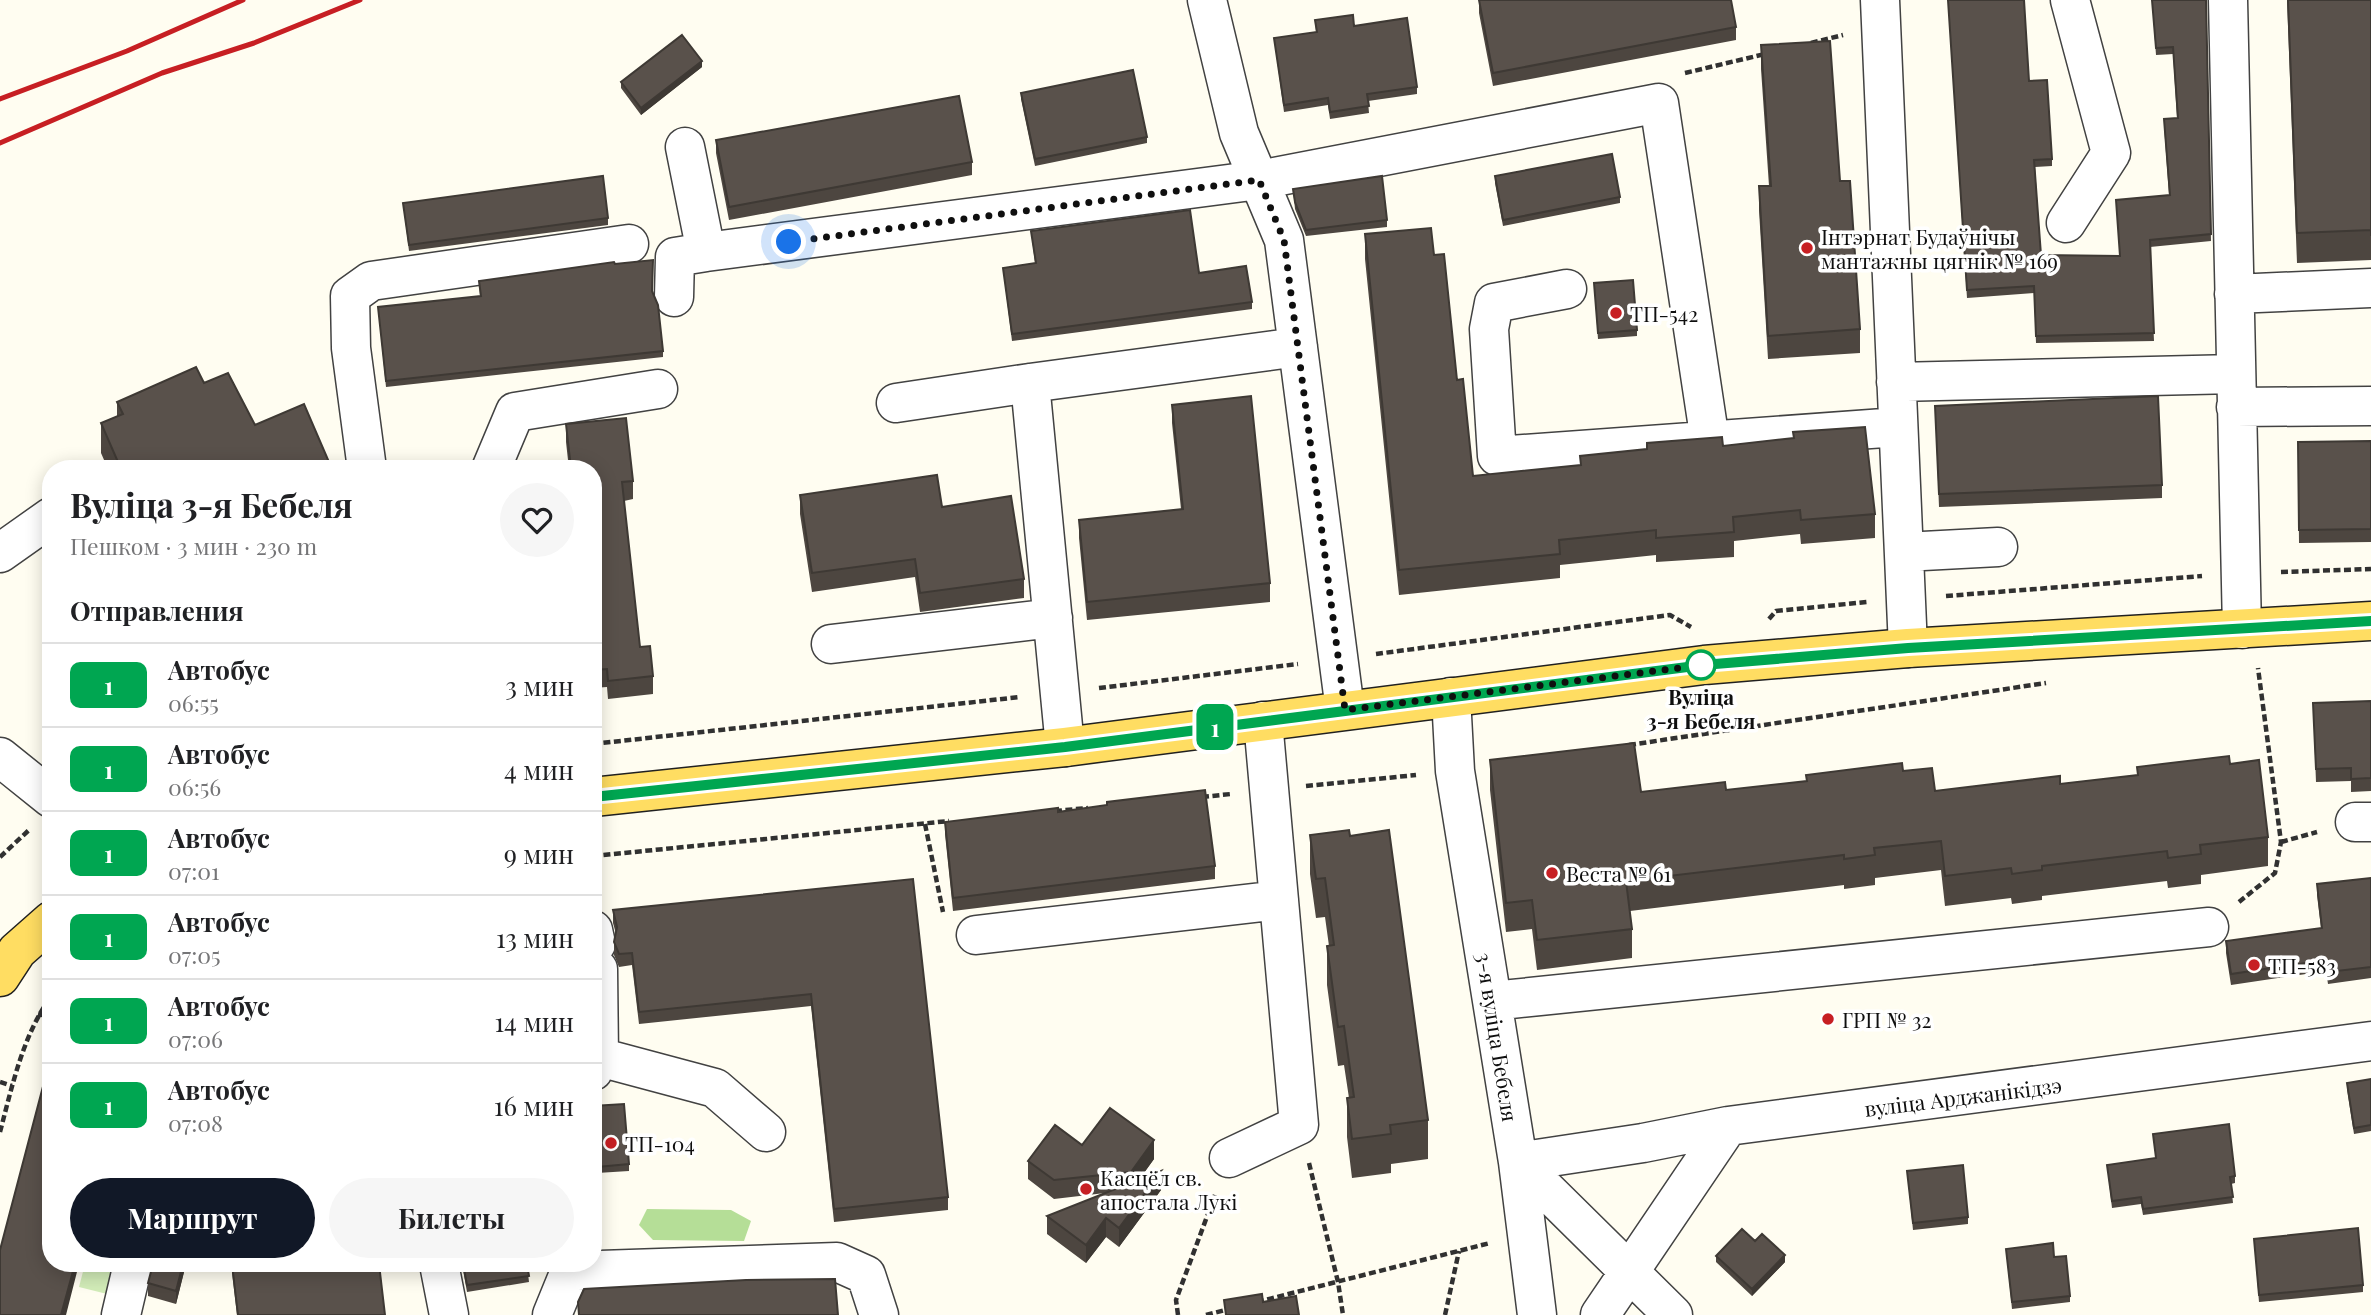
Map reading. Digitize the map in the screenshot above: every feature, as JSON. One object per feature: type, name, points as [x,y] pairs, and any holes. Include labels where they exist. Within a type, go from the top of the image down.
[{"type":"main road","points":[[602,796],[1065,747],[1703,665],[1908,648],[2371,621]]},
{"type":"main road","points":[[9,964],[42,930]]},
{"type":"street","points":[[1207,0],[1239,133],[1284,240],[1345,710]]},
{"type":"street","points":[[2066,223],[2111,153],[2070,0]]},
{"type":"street","points":[[2228,0],[2242,629]]},
{"type":"street","points":[[1881,13],[1908,648]]},
{"type":"street","points":[[674,297],[675,257],[1259,180],[1659,103],[1710,441]]},
{"type":"street","points":[[685,147],[706,252]]},
{"type":"street","points":[[366,460],[351,348],[350,296],[371,281],[629,244]]},
{"type":"street","points":[[2234,294],[2371,288]]},
{"type":"street","points":[[1567,289],[1494,303],[1489,329],[1497,456],[1898,427]]},
{"type":"street","points":[[896,403],[1298,347]]},
{"type":"street","points":[[1896,382],[2236,391],[2371,406]]},
{"type":"street","points":[[1030,383],[1065,747]]},
{"type":"street","points":[[495,460],[515,412],[658,389]]},
{"type":"street","points":[[0,553],[42,523]]},
{"type":"street","points":[[1904,552],[1998,547]]},
{"type":"street","points":[[831,644],[1053,618]]},
{"type":"street","name":"3-я вуліца Бебеля","points":[[1451,697],[1455,771],[1518,1162],[1537,1315]]},
{"type":"street","points":[[1229,1158],[1299,1125],[1263,721]]},
{"type":"street","points":[[0,757],[41,814]]},
{"type":"street","points":[[975,935],[1279,900]]},
{"type":"street","points":[[1492,1001],[2209,927]]},
{"type":"street","name":"вуліца Арджанікідзэ","points":[[1518,1162],[1643,1143],[1728,1126],[2371,1041]]},
{"type":"street","points":[[602,1047],[715,1088],[766,1132]]},
{"type":"street","points":[[1600,1315],[1728,1126]]},
{"type":"street","points":[[1518,1162],[1673,1315]]},
{"type":"street","points":[[602,1266],[837,1262],[866,1275],[880,1315]]},
{"type":"street","points":[[121,1315],[131,1272]]},
{"type":"street","points":[[441,1272],[449,1315]]},
{"type":"street","points":[[552,1315],[567,1272]]},
{"type":"path","points":[[1803,45],[1881,13]]},
{"type":"path","points":[[1659,103],[1659,80],[1777,51]]},
{"type":"path","points":[[1768,620],[1776,611],[1906,599],[2240,573],[2371,569]]},
{"type":"path","points":[[602,743],[1060,693],[1670,615],[1693,628]]},
{"type":"path","points":[[2209,927],[2275,873],[2281,842],[2257,664]]},
{"type":"path","points":[[0,857],[41,814]]},
{"type":"path","points":[[925,824],[944,917],[975,935]]},
{"type":"path","points":[[0,1132],[12,1086],[42,1009]]},
{"type":"path","points":[[38,1014],[42,1015]]},
{"type":"path","points":[[0,1082],[12,1086]]},
{"type":"path","points":[[1299,1125],[1338,1282],[1343,1315]]},
{"type":"path","points":[[1178,1315],[1176,1300],[1229,1158]]},
{"type":"path","points":[[1245,1305],[1526,1234]]},
{"type":"path","points":[[1445,1315],[1459,1251]]},
{"type":"path","points":[[1206,1315],[1232,1308]]},
{"type":"green space","points":[[647,1209],[731,1210],[751,1221],[744,1241],[653,1240],[639,1225]]},
{"type":"green space","points":[[83,1272],[114,1272],[107,1294],[79,1287]]},
{"type":"building","points":[[1479,0],[1731,0],[1736,27],[1493,73]]},
{"type":"building","points":[[1948,0],[2024,0],[2029,81],[2047,80],[2052,159],[2034,160],[2041,255],[2120,256],[2116,200],[2170,195],[2164,119],[2178,118],[2173,47],[2156,48],[2152,0],[2206,0],[2211,234],[2150,240],[2154,333],[2036,336],[2034,286],[1967,290]]},
{"type":"building","points":[[2288,0],[2371,0],[2371,230],[2297,233]]},
{"type":"building","points":[[1353,15],[1354,26],[1407,18],[1417,87],[1367,94],[1369,106],[1330,112],[1328,98],[1284,105],[1274,38],[1317,32],[1315,20]]},
{"type":"building","points":[[682,35],[702,61],[641,108],[621,82]]},
{"type":"building","points":[[1830,41],[1840,181],[1850,181],[1860,329],[1768,336],[1759,186],[1771,186],[1761,45]]},
{"type":"building","points":[[1133,70],[1147,137],[1035,159],[1021,93]]},
{"type":"building","points":[[959,96],[972,162],[729,207],[716,140]]},
{"type":"building","points":[[1612,154],[1620,197],[1503,220],[1495,176]]},
{"type":"building","points":[[603,176],[608,218],[409,245],[403,203]]},
{"type":"building","points":[[1382,176],[1387,220],[1306,230],[1293,189]]},
{"type":"building","points":[[1190,210],[1199,273],[1246,266],[1252,302],[1012,334],[1003,268],[1036,263],[1031,231]]},
{"type":"building","points":[[1431,228],[1434,255],[1444,254],[1457,380],[1463,379],[1473,476],[1581,465],[1580,456],[1647,449],[1647,443],[1722,437],[1723,446],[1794,438],[1793,432],[1865,427],[1875,514],[1801,520],[1800,510],[1733,517],[1734,532],[1656,538],[1656,530],[1559,540],[1560,554],[1399,570],[1365,234]]},
{"type":"building","points":[[653,260],[652,291],[658,305],[663,351],[386,381],[378,307],[481,296],[479,281],[614,262]]},
{"type":"building","name":"ТП-542","points":[[1633,280],[1637,330],[1598,333],[1594,283]]},
{"type":"building","points":[[196,367],[204,383],[228,373],[255,425],[304,404],[328,460],[117,460],[101,423],[123,414],[117,402]]},
{"type":"building","points":[[1251,396],[1270,583],[1087,602],[1079,520],[1183,509],[1172,405]]},
{"type":"building","points":[[2158,396],[2162,485],[1939,494],[1935,406]]},
{"type":"building","points":[[626,418],[633,481],[622,482],[640,647],[650,646],[653,676],[608,681],[607,669],[602,669],[602,460],[570,460],[566,424]]},
{"type":"building","points":[[2371,441],[2371,529],[2299,530],[2298,442]]},
{"type":"building","points":[[937,475],[942,507],[1011,496],[1024,579],[920,593],[915,559],[812,573],[800,495]]},
{"type":"building","points":[[2371,701],[2371,778],[2351,779],[2351,768],[2316,769],[2313,703]]},
{"type":"building","points":[[1634,743],[1641,792],[1725,782],[1726,790],[1807,781],[1806,775],[1902,763],[1903,771],[1932,768],[1935,791],[2060,776],[2060,784],[2138,775],[2137,767],[2229,756],[2230,764],[2259,760],[2268,837],[2200,845],[2201,854],[2168,858],[2167,851],[2042,866],[2042,870],[2012,874],[2011,868],[1945,876],[1941,841],[1874,848],[1875,855],[1844,859],[1844,855],[1626,881],[1632,929],[1537,940],[1532,900],[1506,903],[1490,760]]},
{"type":"building","points":[[1205,790],[1215,866],[953,898],[945,822],[1058,808],[1058,812],[1107,805],[1107,802]]},
{"type":"building","points":[[1349,830],[1350,836],[1389,830],[1428,1120],[1390,1125],[1391,1134],[1352,1139],[1347,1098],[1354,1097],[1344,1026],[1338,1027],[1327,946],[1334,945],[1325,878],[1316,879],[1310,835]]},
{"type":"building","points":[[2371,878],[2371,967],[2328,972],[2326,960],[2231,974],[2226,941],[2322,928],[2317,884]]},
{"type":"building","points":[[913,879],[948,1197],[834,1209],[811,994],[639,1012],[632,953],[619,954],[614,942],[617,927],[613,910]]},
{"type":"building","points":[[2371,1079],[2371,1125],[2354,1128],[2347,1083]]},
{"type":"building","points":[[42,1090],[42,1272],[73,1272],[61,1315],[0,1315],[0,1250]]},
{"type":"building","name":"ТП-104","points":[[624,1104],[629,1164],[602,1167],[602,1105]]},
{"type":"building","points":[[1110,1108],[1154,1140],[1131,1172],[1054,1180],[1028,1161],[1055,1125],[1082,1145]]},
{"type":"building","points":[[2229,1124],[2235,1176],[2230,1177],[2233,1197],[2143,1209],[2141,1197],[2112,1201],[2107,1165],[2156,1158],[2153,1134]]},
{"type":"building","points":[[1963,1165],[1968,1217],[1913,1223],[1907,1171]]},
{"type":"building","points":[[1161,1171],[1119,1228],[1106,1218],[1086,1245],[1047,1216]]},
{"type":"building","points":[[2358,1228],[2363,1285],[2259,1295],[2254,1239]]},
{"type":"building","points":[[1742,1229],[1755,1241],[1762,1234],[1785,1255],[1752,1289],[1716,1256]]},
{"type":"building","points":[[2053,1243],[2054,1257],[2066,1256],[2070,1296],[2012,1302],[2006,1249]]},
{"type":"building","points":[[151,1272],[181,1272],[176,1291],[148,1283]]},
{"type":"building","points":[[233,1272],[380,1272],[385,1315],[238,1315]]},
{"type":"building","points":[[465,1272],[528,1272],[529,1276],[467,1285]]},
{"type":"building","points":[[835,1279],[838,1315],[579,1315],[578,1302],[584,1289],[746,1280]]},
{"type":"building","points":[[1262,1294],[1263,1302],[1296,1296],[1299,1315],[1226,1315],[1224,1300]]},
{"type":"railway","points":[[0,99],[127,51],[243,0]]},
{"type":"railway","points":[[0,143],[162,73],[254,43],[360,0]]},
{"type":"bus line","name":"1","points":[[602,796],[1065,747],[1703,665],[1908,648],[2371,621]]},
{"type":"place","name":"Інтэрнат Будаўнічы мантажны цягнік № 169","points":[[1807,248]]},
{"type":"place","name":"ТП-542","points":[[1616,313]]},
{"type":"place","name":"Вуліца 3-я Бебеля","points":[[1701,665]]},
{"type":"place","name":"Веста № 61","points":[[1552,873]]},
{"type":"place","name":"ТП-583","points":[[2254,965]]},
{"type":"place","name":"ГРП № 32","points":[[1828,1019]]},
{"type":"place","name":"ТП-104","points":[[611,1143]]},
{"type":"place","name":"Касцёл св. апостала Лукі","points":[[1086,1189]]},
{"type":"route","points":[[789,242],[1259,180],[1284,240],[1345,710],[1701,665]]}]
